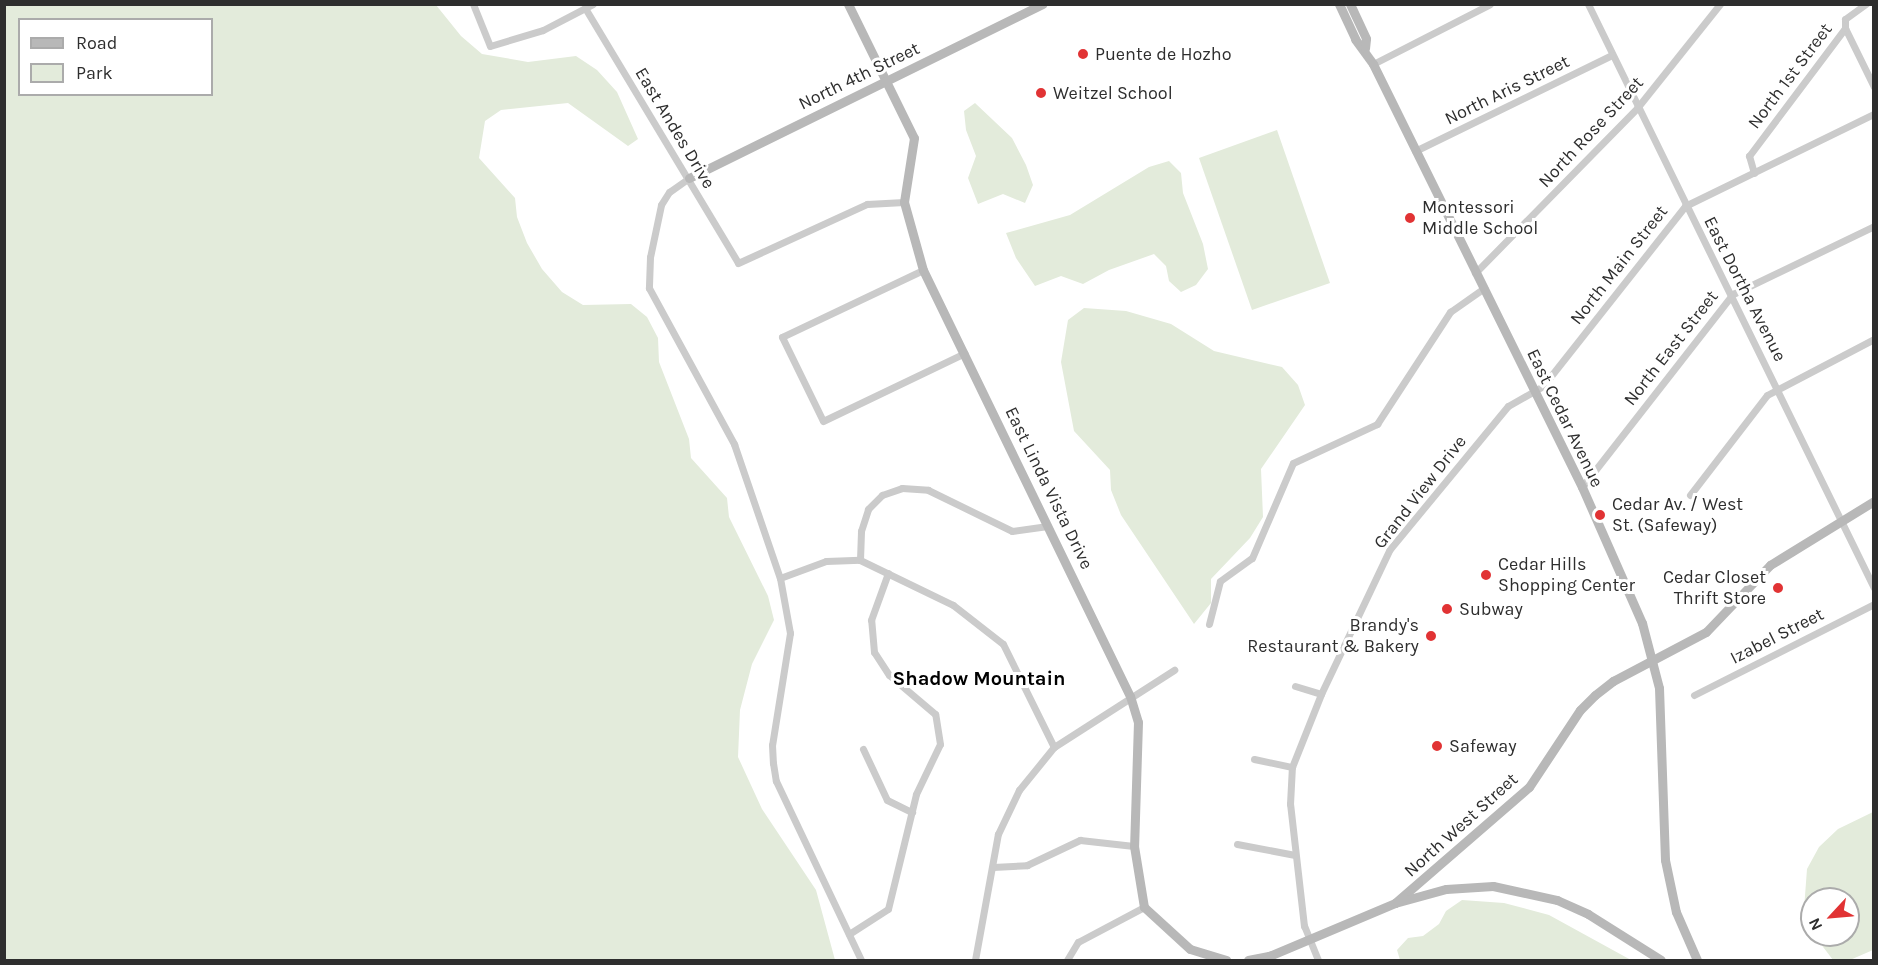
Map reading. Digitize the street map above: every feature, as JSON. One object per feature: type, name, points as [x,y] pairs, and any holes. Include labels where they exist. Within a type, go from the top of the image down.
[{"type":"street","points":[[473,4],[490,46],[543,30],[589,6]]},
{"type":"street","name":"North 4th Street","points":[[689,178],[1043,4]]},
{"type":"street","name":"East Cedar Avenue","points":[[1339,4],[1355,39],[1365,48],[1484,288],[1582,487],[1634,602],[1653,660],[1659,696],[1665,860],[1676,912],[1697,960]]},
{"type":"street","name":"East Cedar Avenue","points":[[1350,4],[1366,39],[1365,48]]},
{"type":"street","points":[[1373,64],[1490,4]]},
{"type":"street","name":"East Dortha Avenue","points":[[1588,4],[1685,206],[1733,294],[1874,588]]},
{"type":"street","name":"North Rose Street","points":[[1475,273],[1637,108],[1720,4]]},
{"type":"street","name":"North 1st Street","points":[[1754,172],[1749,156],[1845,28],[1845,20],[1866,4]]},
{"type":"street","name":"East Linda Vista Drive","points":[[850,5],[914,138],[904,202],[923,270],[1130,696],[1138,722],[1134,846],[1144,907]]},
{"type":"street","name":"East Andes Drive","points":[[589,6],[738,263],[867,204],[904,202]]},
{"type":"street","points":[[1845,28],[1874,87]]},
{"type":"street","name":"North Aris Street","points":[[1415,151],[1612,56]]},
{"type":"street","name":"North Main Street","points":[[1533,391],[1543,386],[1685,206],[1874,114]]},
{"type":"street","points":[[689,178],[669,192],[661,205],[650,257],[649,288],[653,302],[734,444],[780,578],[790,633],[772,745],[776,781],[861,960]]},
{"type":"street","name":"North East Street","points":[[1582,487],[1733,294],[1874,226]]},
{"type":"street","points":[[923,270],[782,337],[823,421],[965,353]]},
{"type":"street","points":[[1209,624],[1220,581],[1252,558],[1293,463],[1377,424],[1450,312],[1484,288]]},
{"type":"street","points":[[1690,495],[1777,387],[1874,339]]},
{"type":"street","name":"Grand View Drive","points":[[1318,960],[1308,939],[1295,855],[1290,797],[1292,767],[1321,694],[1390,549],[1497,418],[1533,391]]},
{"type":"street","points":[[860,560],[861,531],[868,509],[882,495],[902,488],[928,490],[1012,531],[1048,526]]},
{"type":"street","name":"North West Street","points":[[1395,903],[1529,788],[1575,718],[1596,695],[1653,660],[1706,632],[1770,565],[1841,519],[1874,501]]},
{"type":"street","points":[[780,578],[826,561],[860,560],[953,604],[995,634],[1054,747]]},
{"type":"street","points":[[849,934],[888,909],[912,812],[940,744],[940,729],[930,708],[889,675],[874,652],[871,620],[888,573]]},
{"type":"street","name":"Izabel Street","points":[[1694,695],[1874,604]]},
{"type":"street","points":[[975,960],[998,834],[1019,790],[1054,747],[1130,696],[1174,670]]},
{"type":"street","points":[[1295,686],[1321,694]]},
{"type":"street","points":[[863,749],[887,800],[912,812]]},
{"type":"street","points":[[1254,759],[1292,767]]},
{"type":"street","points":[[993,867],[1027,865],[1080,840],[1134,846]]},
{"type":"street","points":[[1237,844],[1295,855]]},
{"type":"street","points":[[1248,960],[1269,958],[1308,939],[1395,903],[1469,887],[1524,891],[1588,914],[1661,960]]},
{"type":"street","points":[[1067,960],[1078,942],[1144,907],[1190,949],[1226,960]]},
{"type":"green space","points":[[5,4],[436,5],[461,36],[482,54],[528,62],[576,56],[597,70],[617,92],[638,139],[628,146],[568,103],[501,110],[485,121],[479,158],[515,198],[517,217],[527,243],[542,269],[562,292],[583,305],[631,304],[647,317],[658,338],[659,362],[689,439],[691,458],[727,498],[729,517],[768,596],[774,620],[752,664],[740,710],[738,757],[762,809],[816,890],[835,960],[5,960]]},
{"type":"green space","points":[[975,103],[1012,138],[1026,165],[1033,185],[1025,203],[1003,194],[978,204],[968,178],[976,156],[966,130],[964,111]]},
{"type":"green space","points":[[1277,130],[1330,283],[1252,310],[1199,158]]},
{"type":"green space","points":[[1169,161],[1181,173],[1183,193],[1203,244],[1208,269],[1196,285],[1181,292],[1169,281],[1166,266],[1154,254],[1109,270],[1083,284],[1061,276],[1035,286],[1016,258],[1006,233],[1070,215],[1149,167]]},
{"type":"green space","points":[[1084,308],[1126,311],[1171,324],[1214,351],[1282,367],[1298,385],[1305,405],[1261,469],[1263,517],[1250,538],[1211,579],[1211,603],[1194,624],[1121,515],[1111,490],[1110,470],[1074,431],[1061,362],[1068,320]]},
{"type":"green space","points":[[1873,812],[1873,950],[1850,960],[1833,960],[1823,947],[1860,947],[1860,887],[1806,887],[1807,869],[1819,847],[1838,829]]},
{"type":"green space","points":[[1462,900],[1504,903],[1549,915],[1631,960],[1400,960],[1397,950],[1408,938],[1423,936],[1439,924],[1446,911]]},
{"type":"place","name":"Puente de Hozho","points":[[1083,54]]},
{"type":"place","name":"Weitzel School","points":[[1041,93]]},
{"type":"place","name":"Montessori Middle School","points":[[1410,218]]},
{"type":"place","name":"Cedar Av. / West St. (Safeway)","points":[[1600,515]]},
{"type":"place","name":"Cedar Hills Shopping Center","points":[[1486,575]]},
{"type":"place","name":"Cedar Closet Thrift Store","points":[[1778,588]]},
{"type":"place","name":"Subway","points":[[1447,609]]},
{"type":"place","name":"Brandy's Restaurant & Bakery","points":[[1431,636]]},
{"type":"place","name":"Safeway","points":[[1437,746]]},
{"type":"district","name":"Shadow Mountain","points":[[979,678]]}]
